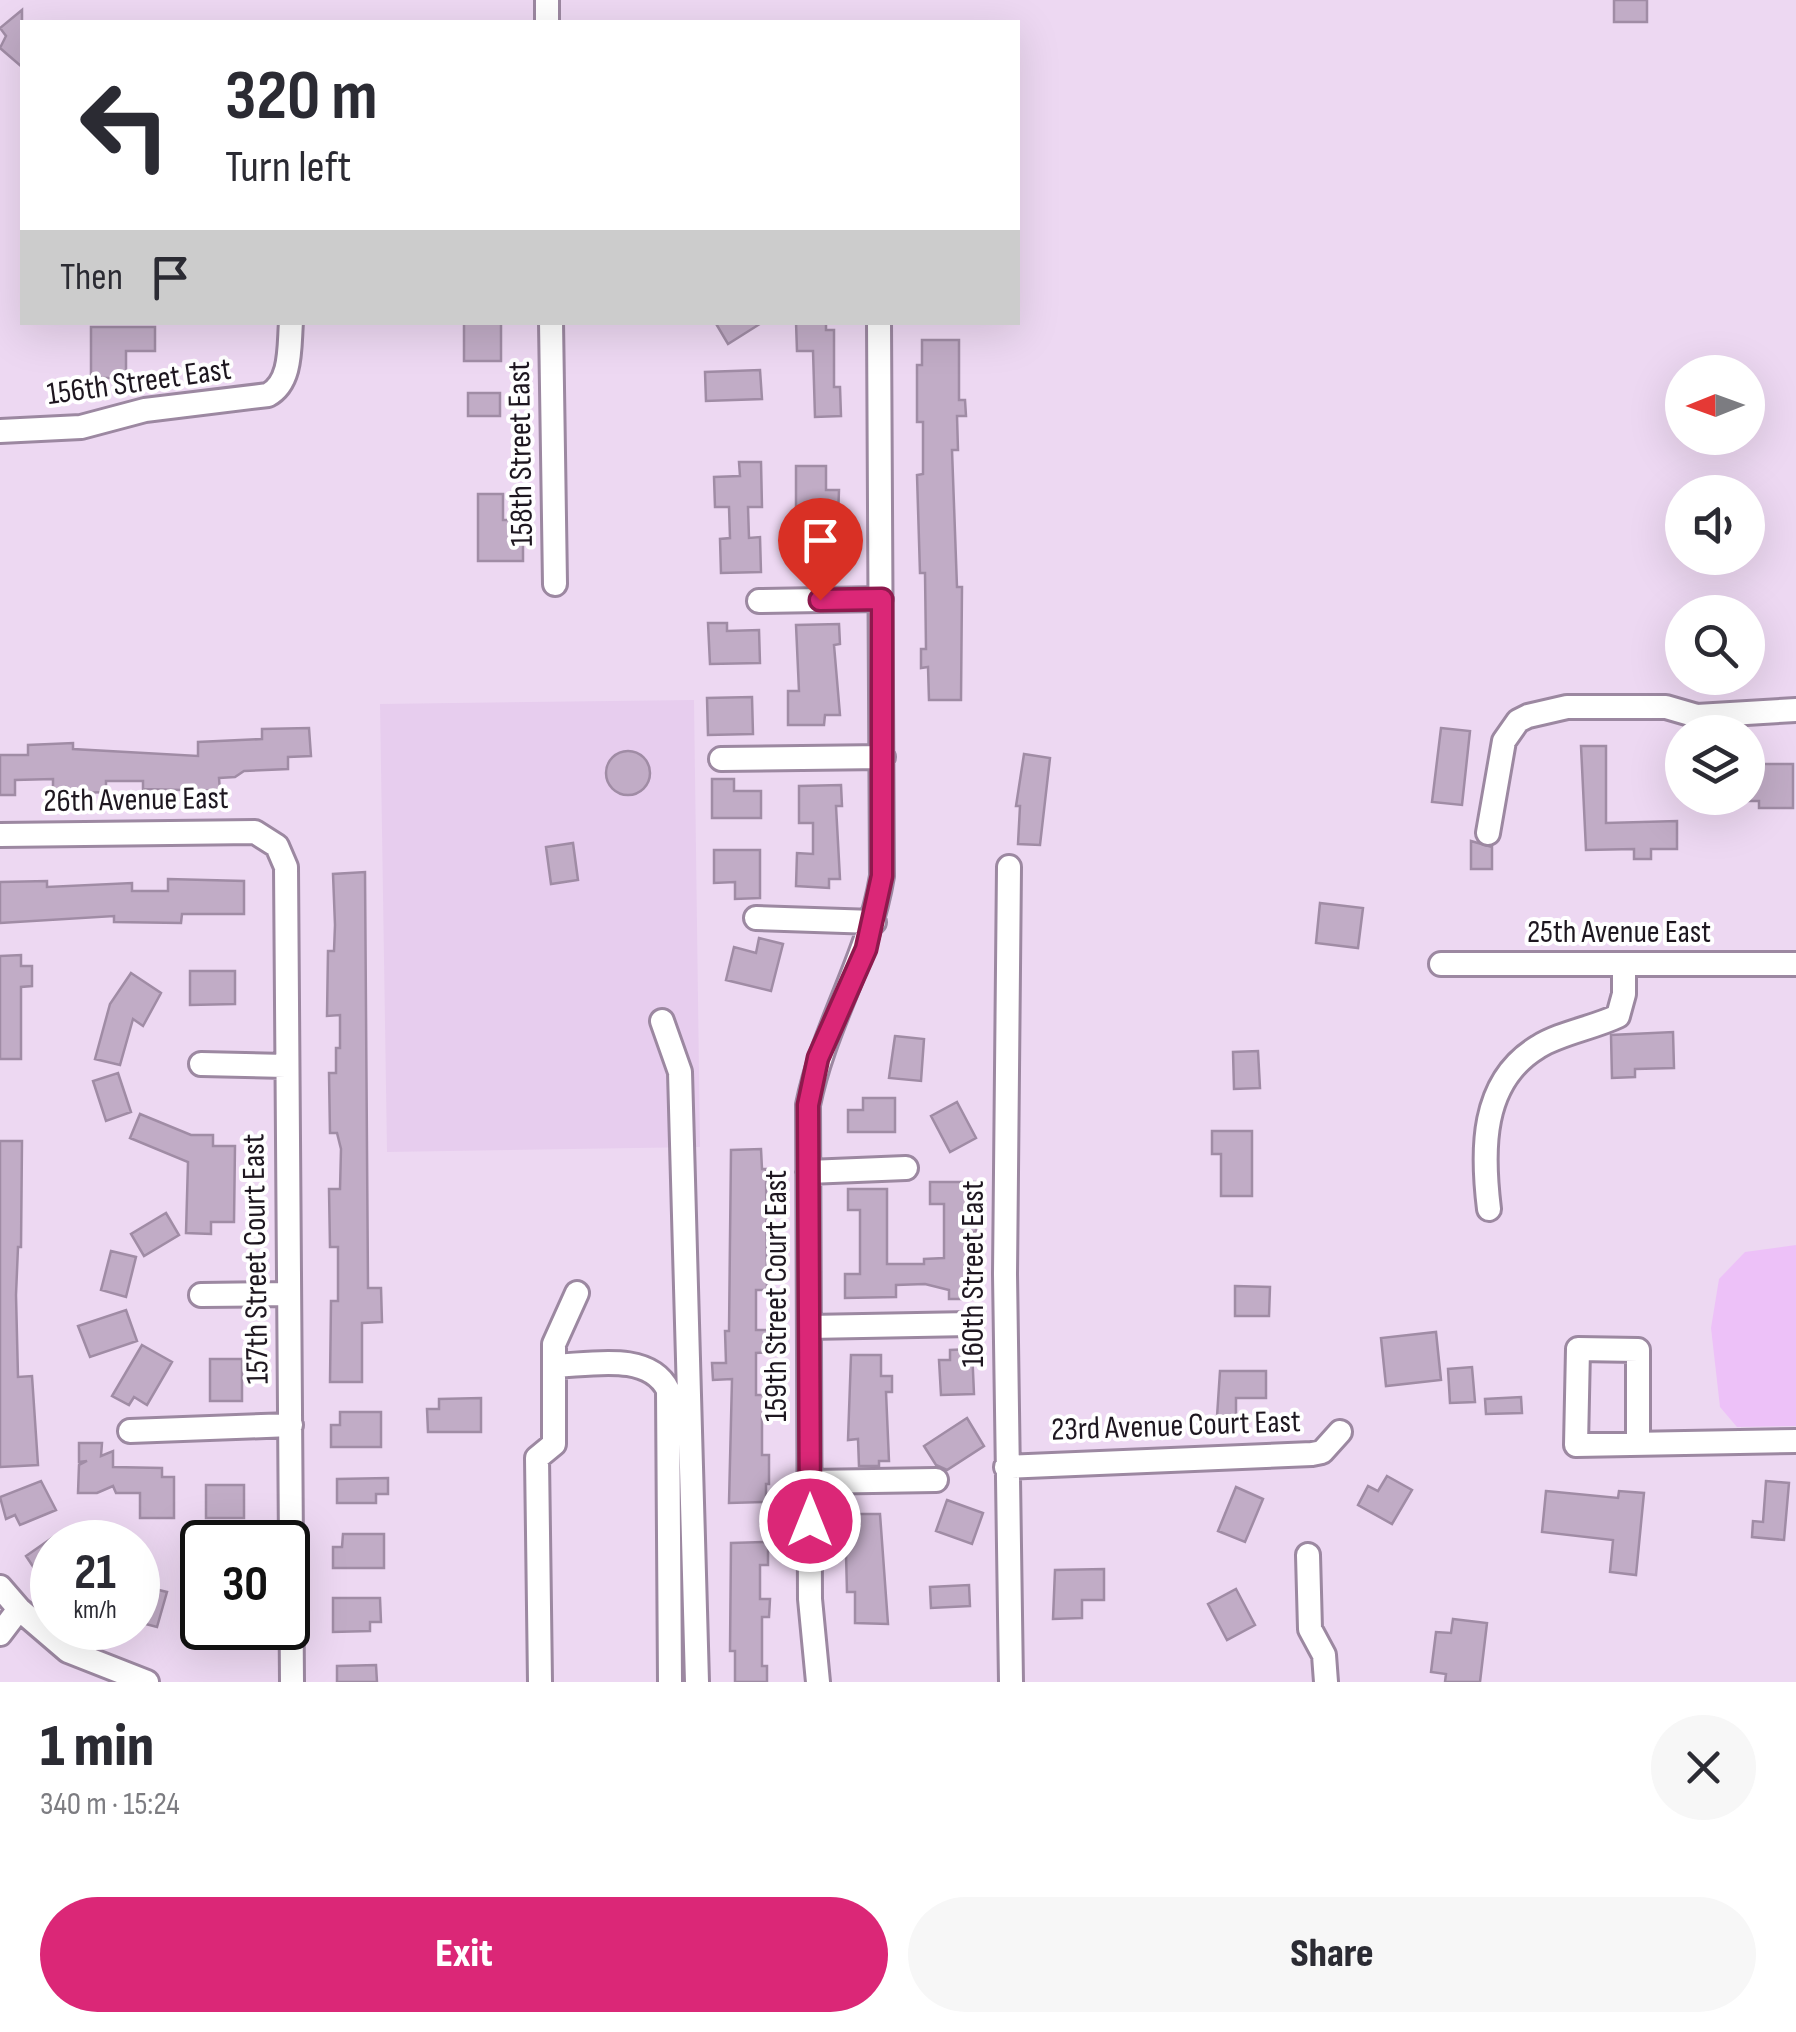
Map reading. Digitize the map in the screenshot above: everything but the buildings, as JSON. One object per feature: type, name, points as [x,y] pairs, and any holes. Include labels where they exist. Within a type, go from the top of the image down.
[{"type":"street","name":"156th Street East","points":[[0,431],[81,427],[145,410],[252,399],[275,391],[288,361],[291,325]]},
{"type":"street","name":"158th Street East","points":[[552,325],[556,584]]},
{"type":"street","name":"159th Street Court East","points":[[818,1682],[810,1600],[808,1105],[818,1058],[874,922],[884,850],[879,325]]},
{"type":"street","points":[[758,602],[882,599]]},
{"type":"street","points":[[1488,832],[1504,741],[1518,720],[1528,716],[1567,707],[1666,707],[1697,716],[1776,715],[1796,710]]},
{"type":"street","points":[[721,759],[883,758]]},
{"type":"street","name":"26th Avenue East","points":[[0,835],[238,830],[255,832],[271,840]]},
{"type":"street","name":"157th Street Court East","points":[[271,840],[286,867],[292,1682]]},
{"type":"street","name":"160th Street East","points":[[1009,866],[1006,1467],[1011,1682]]},
{"type":"street","points":[[756,918],[874,922]]},
{"type":"street","name":"25th Avenue East","points":[[1441,964],[1796,964]]},
{"type":"street","points":[[1489,1209],[1484,1132],[1493,1102],[1517,1067],[1538,1047],[1618,1016],[1624,964]]},
{"type":"street","points":[[662,1021],[680,1072],[697,1682]]},
{"type":"street","points":[[201,1064],[286,1066]]},
{"type":"street","points":[[808,1172],[906,1168]]},
{"type":"street","points":[[540,1682],[537,1458],[554,1444],[554,1344],[577,1292]]},
{"type":"street","points":[[201,1295],[289,1294]]},
{"type":"street","points":[[809,1327],[971,1324]]},
{"type":"street","points":[[1638,1444],[1638,1350],[1578,1349],[1576,1446],[1796,1441]]},
{"type":"street","points":[[554,1366],[636,1366],[654,1372],[668,1390],[670,1682]]},
{"type":"street","points":[[130,1431],[292,1425]]},
{"type":"street","name":"23rd Avenue Court East","points":[[1006,1467],[1312,1454],[1322,1452],[1340,1432]]},
{"type":"street","points":[[810,1482],[936,1480]]},
{"type":"street","points":[[1308,1555],[1310,1628],[1324,1655],[1326,1682]]},
{"type":"street","points":[[0,1587],[68,1651],[148,1682]]},
{"type":"street","points":[[0,1634],[19,1609]]},
{"type":"shaded area","points":[[694,700],[700,1147],[387,1152],[380,704]]},
{"type":"shaded area","points":[[1796,1245],[1796,1426],[1737,1427],[1720,1407],[1711,1328],[1719,1279],[1745,1252]]},
{"type":"route","points":[[810,1521],[808,1105],[826,1034],[866,949],[876,916],[884,850],[882,599],[820,600]]}]
